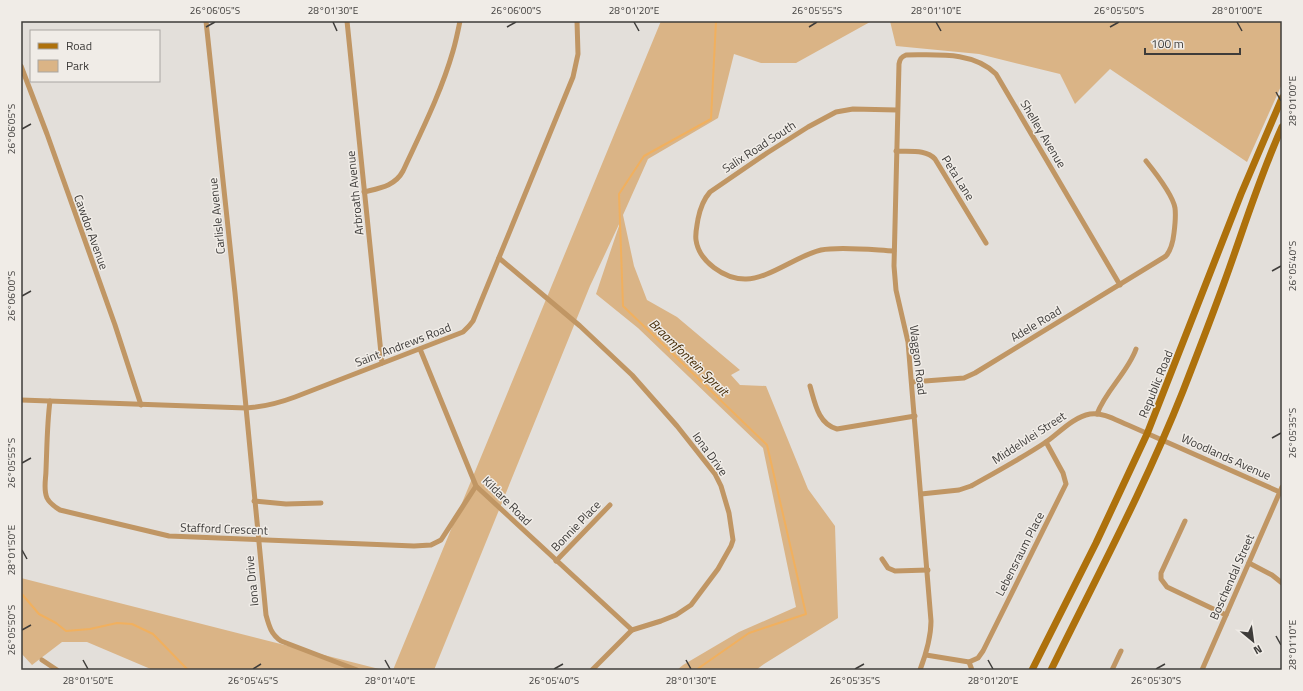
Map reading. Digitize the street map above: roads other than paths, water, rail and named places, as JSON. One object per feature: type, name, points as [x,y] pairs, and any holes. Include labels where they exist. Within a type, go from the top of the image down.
[{"type":"main road","name":"Republic Road","points":[[1032,670],[1096,543],[1147,434],[1241,194],[1282,98]]},
{"type":"main road","points":[[1050,670],[1108,554],[1162,440],[1196,359],[1224,284],[1249,209],[1282,127]]},
{"type":"street","name":"Carlisle Avenue","points":[[206,21],[246,408]]},
{"type":"street","name":"Arbroath Avenue","points":[[347,21],[382,363]]},
{"type":"street","points":[[364,192],[385,187],[400,177],[438,95],[454,50],[460,21]]},
{"type":"street","name":"Saint Andrews Road","points":[[21,400],[246,408],[273,405],[457,335],[469,326],[499,258],[573,77],[578,54],[576,21]]},
{"type":"street","name":"Waggon Road","points":[[906,55],[900,60],[896,151],[894,266],[896,290],[908,342],[928,570],[931,628],[926,655],[920,670]]},
{"type":"street","name":"Shelley Avenue","points":[[906,55],[961,57],[984,64],[996,74],[1120,285]]},
{"type":"street","name":"Cawdor Avenue","points":[[21,66],[47,134],[115,325],[141,405]]},
{"type":"street","name":"Salix Road South","points":[[894,251],[843,249],[820,250],[761,276],[750,279],[738,278],[727,275],[710,264],[700,253],[696,241],[696,233],[700,210],[704,200],[710,192],[767,153],[808,128],[836,112],[853,109],[898,110]]},
{"type":"street","name":"Peta Lane","points":[[896,151],[929,154],[935,159],[986,243]]},
{"type":"street","name":"Adele Road","points":[[912,382],[964,378],[975,373],[1162,259],[1171,247],[1175,228],[1175,209],[1174,204],[1167,192],[1146,161]]},
{"type":"street","name":"Iona Drive","points":[[499,258],[580,326],[626,368],[677,426],[715,474],[719,480],[729,513],[733,540],[728,554],[691,605],[676,615],[632,630],[592,670]]},
{"type":"street","points":[[1136,349],[1133,357],[1111,388],[1097,414],[1104,415],[1147,434]]},
{"type":"street","name":"Kildare Road","points":[[420,350],[476,486],[632,630]]},
{"type":"street","points":[[810,386],[819,414],[823,422],[829,427],[836,429],[915,416]]},
{"type":"street","name":"Stafford Crescent","points":[[50,401],[47,431],[45,486],[46,497],[49,502],[60,510],[169,536],[431,546],[444,537],[476,486]]},
{"type":"street","name":"Iona Drive","points":[[246,408],[258,540],[266,615],[269,628],[281,641],[357,670]]},
{"type":"street","name":"Middelvlei Street","points":[[921,494],[959,490],[971,486],[1046,442],[1078,418],[1090,414],[1097,414]]},
{"type":"street","name":"Woodlands Avenue","points":[[1147,434],[1281,490]]},
{"type":"street","name":"Lebensraum Place","points":[[969,662],[978,658],[983,651],[1066,484],[1063,473],[1046,442]]},
{"type":"street","name":"Boschendal Street","points":[[1202,670],[1281,490]]},
{"type":"street","points":[[254,501],[286,504],[321,503]]},
{"type":"street","name":"Bonnie Place","points":[[556,561],[610,505]]},
{"type":"street","points":[[1185,521],[1161,573],[1162,582],[1167,587],[1226,615]]},
{"type":"street","points":[[882,560],[888,568],[896,571],[928,570]]},
{"type":"street","points":[[1249,563],[1272,575],[1282,583]]},
{"type":"street","points":[[1112,670],[1121,651]]},
{"type":"street","points":[[926,655],[969,662],[972,670]]},
{"type":"street","points":[[42,660],[57,670]]},
{"type":"waterway","name":"Braamfontein Spruit","points":[[696,670],[749,633],[806,614],[767,445],[623,306],[619,194],[644,156],[711,119],[716,21]]},
{"type":"waterway","points":[[21,593],[39,614],[56,623],[66,631],[90,629],[117,623],[132,624],[153,634],[188,670]]}]
